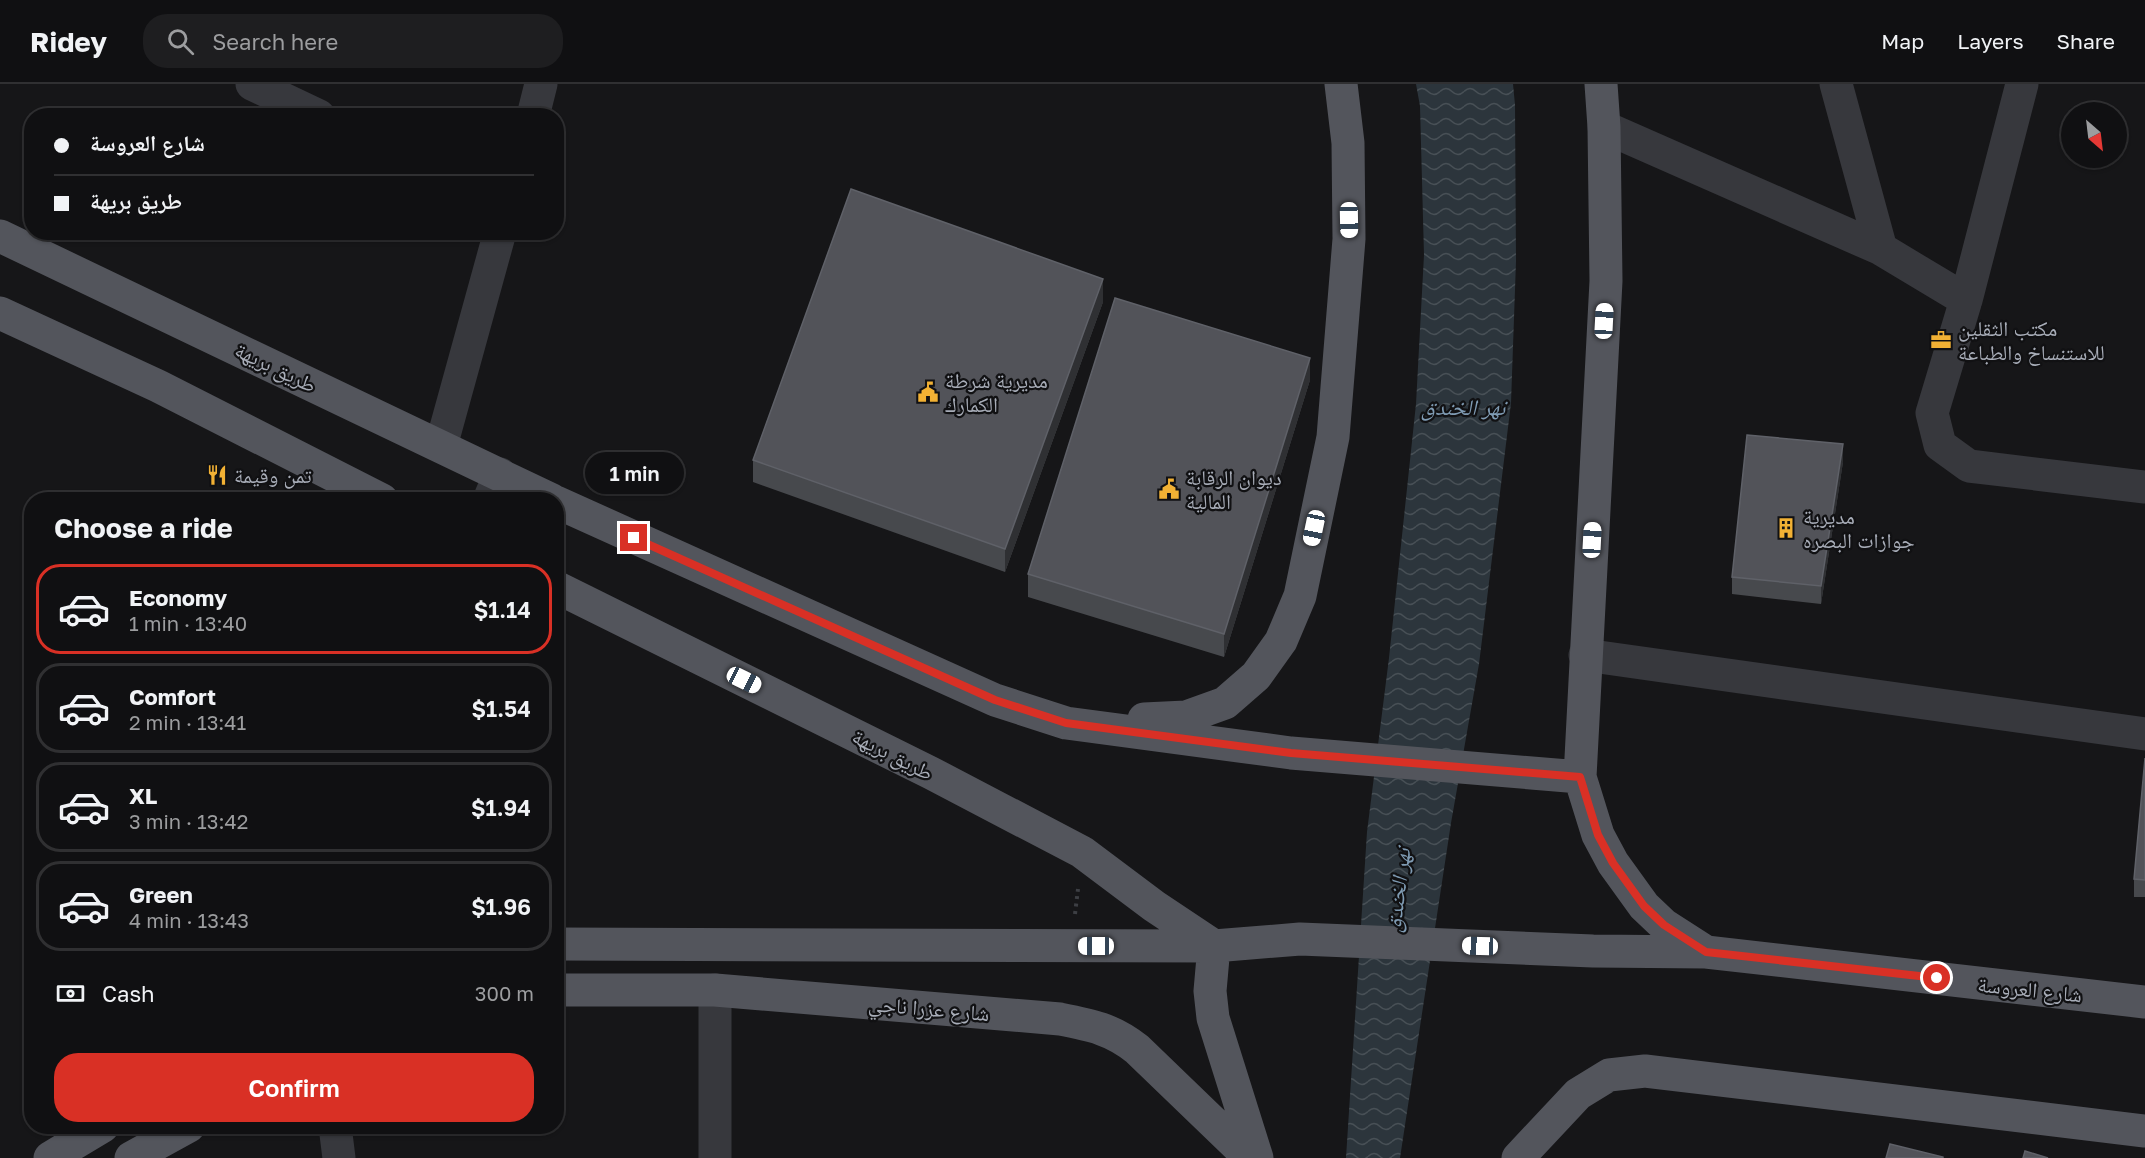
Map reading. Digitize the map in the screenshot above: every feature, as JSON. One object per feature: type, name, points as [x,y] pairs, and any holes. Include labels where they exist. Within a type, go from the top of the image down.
[{"type":"main road","points":[[1066,723],[1186,717],[1225,703],[1256,676],[1281,641],[1300,596],[1333,437],[1349,239],[1348,143],[1341,84]]},
{"type":"main road","points":[[1600,84],[1604,128],[1606,281],[1580,777],[1598,835],[1613,863],[1644,906],[1664,925],[1706,952]]},
{"type":"main road","name":"طريق بريهة","points":[[0,236],[441,446],[495,487],[517,492]]},
{"type":"main road","points":[[0,313],[158,386],[366,492]]},
{"type":"main road","points":[[564,506],[995,700],[1066,723],[1291,753],[1580,777]]},
{"type":"main road","name":"طريق بريهة","points":[[564,591],[931,773],[1082,852],[1154,906],[1214,946]]},
{"type":"main road","name":"شارع العروسة","points":[[1214,946],[1300,939],[1593,951],[1706,952],[2145,1002]]},
{"type":"main road","points":[[564,944],[1214,946],[1210,992],[1213,1018],[1257,1158]]},
{"type":"main road","name":"شارع عزرا ناجي","points":[[564,990],[715,990],[1060,1019],[1100,1027],[1123,1037],[1137,1049],[1250,1158]]},
{"type":"main road","points":[[1518,1158],[1578,1094],[1608,1075],[1645,1071],[2145,1131]]},
{"type":"main road","points":[[50,1158],[90,1134]]},
{"type":"main road","points":[[131,1158],[174,1134]]},
{"type":"street","points":[[252,84],[303,108]]},
{"type":"street","points":[[534,108],[541,84]]},
{"type":"street","points":[[1836,84],[1881,249]]},
{"type":"street","points":[[2022,84],[1966,300],[1932,413],[1940,445],[1969,466],[2145,486]]},
{"type":"street","points":[[1604,128],[1881,249],[1966,300]]},
{"type":"street","points":[[441,446],[498,240]]},
{"type":"street","points":[[1585,655],[2145,734]]},
{"type":"street","points":[[715,990],[715,1158]]},
{"type":"street","points":[[336,1134],[339,1158]]},
{"type":"water","name":"نهر الخندق","points":[[1416,84],[1513,84],[1516,261],[1511,403],[1479,664],[1451,823],[1400,1158],[1346,1158],[1367,832],[1389,658],[1416,404],[1424,255],[1420,106]]},
{"type":"building","name":"مديرية شرطة الكمارك","points":[[851,189],[1103,279],[1005,549],[753,460]]},
{"type":"building","name":"ديوان الرقابة المالية","points":[[1115,298],[1310,358],[1224,634],[1028,574]]},
{"type":"building","name":"مديرية جوازات البصره","points":[[1747,435],[1843,444],[1821,586],[1732,577]]},
{"type":"building","points":[[2145,758],[2145,880],[2134,879]]},
{"type":"building","points":[[1890,1144],[1943,1157],[1943,1158],[1886,1158]]},
{"type":"building","points":[[2025,1151],[2048,1158],[2023,1158]]},
{"type":"place","name":"مكتب الثقلين للاستنساخ والطباعة","points":[[1941,340]]},
{"type":"place","name":"مديرية شرطة الكمارك","points":[[928,392]]},
{"type":"place","name":"تمن وقيمة","points":[[217,475]]},
{"type":"place","name":"ديوان الرقابة المالية","points":[[1169,489]]},
{"type":"place","name":"مديرية جوازات البصره","points":[[1786,528]]},
{"type":"route","points":[[634,538],[737,582],[995,700],[1066,723],[1291,753],[1580,777],[1598,835],[1613,863],[1644,906],[1664,925],[1706,952],[1937,978]]}]
